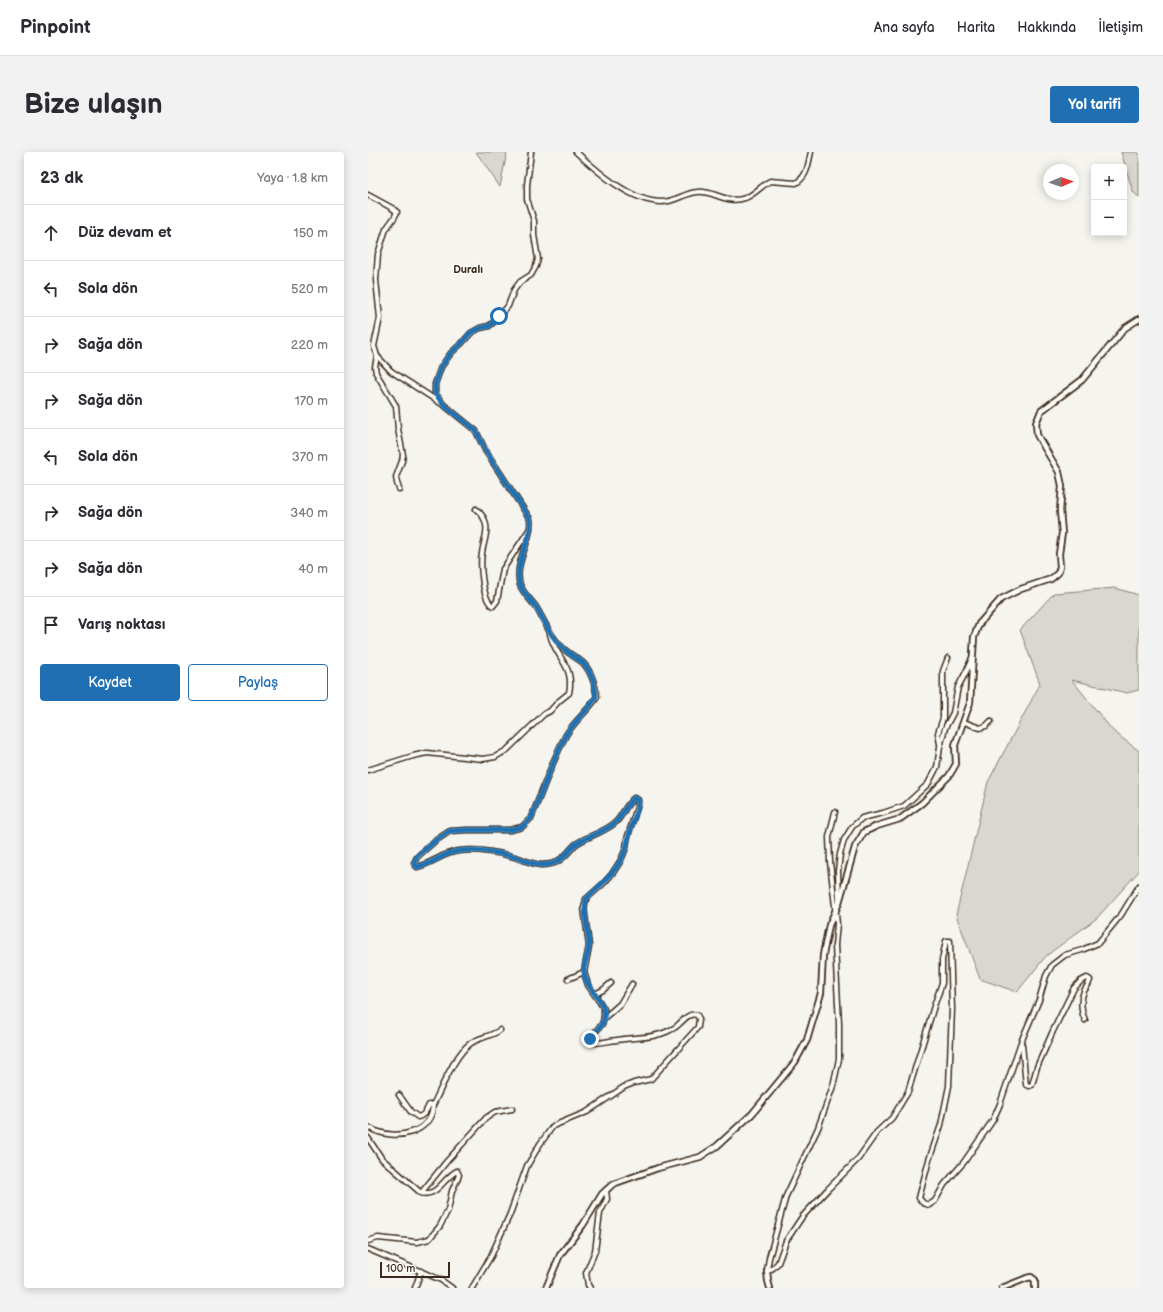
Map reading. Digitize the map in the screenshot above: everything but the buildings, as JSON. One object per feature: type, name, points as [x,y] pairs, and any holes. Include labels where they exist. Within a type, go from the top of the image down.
[{"type":"street","points":[[444,405],[435,393],[435,384],[441,367],[451,353],[468,335],[476,329],[489,326],[504,312],[510,303],[514,290],[520,282],[531,275],[536,266],[538,259],[534,235],[534,222],[527,196],[532,152]]},
{"type":"street","points":[[576,152],[610,181],[638,195],[660,202],[700,192],[735,200],[748,197],[770,181],[796,183],[806,172],[811,152]]},
{"type":"street","points":[[368,195],[397,212],[386,229],[378,254],[376,280],[380,318],[374,346],[377,356],[397,375],[444,405],[476,431],[485,450],[530,519],[531,526],[522,552],[518,577],[524,591],[536,607],[550,632],[561,646],[583,664],[593,679],[596,697],[567,735],[531,818],[522,827],[510,830],[450,831],[417,856],[414,863],[417,867],[423,866],[442,856],[459,851],[480,851],[511,856],[541,865],[557,862],[565,857],[576,845],[591,836],[608,830],[618,820],[629,801],[634,798],[638,800],[627,839],[626,848],[621,860],[603,884],[586,899],[584,908],[589,946],[584,972],[588,985],[604,1009],[602,1024],[590,1039],[593,1043],[603,1043],[650,1036],[665,1033],[679,1025],[684,1018],[692,1014],[697,1015],[699,1019],[698,1027],[652,1079],[624,1087],[587,1112],[553,1126],[527,1166],[510,1214],[491,1256],[472,1288]]},
{"type":"street","points":[[546,1288],[560,1255],[583,1225],[606,1190],[613,1184],[658,1168],[700,1157],[717,1146],[752,1114],[795,1062],[807,1040],[821,993],[823,955],[829,925],[839,903],[855,847],[864,832],[900,818],[922,803],[949,776],[956,764],[955,745],[970,703],[974,636],[979,624],[1001,599],[1021,589],[1051,579],[1058,573],[1060,567],[1059,554],[1062,533],[1060,510],[1062,486],[1059,472],[1037,435],[1036,424],[1041,411],[1082,380],[1125,328],[1139,319]]},
{"type":"street","points":[[377,356],[374,367],[376,373],[396,406],[398,429],[403,455],[396,477],[399,489]]},
{"type":"street","points":[[476,509],[485,519],[487,526],[482,552],[482,573],[484,592],[490,604],[493,606],[497,601],[503,569],[531,526]]},
{"type":"street","points":[[368,770],[426,753],[483,759],[496,757],[507,750],[544,714],[550,711],[569,693],[571,680],[570,673],[552,644],[550,632]]},
{"type":"street","points":[[940,747],[938,733],[942,718],[943,671],[948,658]]},
{"type":"street","points":[[839,903],[838,871],[840,854],[844,840],[852,827],[862,818],[904,806],[928,784],[937,767],[940,747],[945,728],[953,713],[958,687],[972,658]]},
{"type":"street","points":[[964,722],[980,728],[986,726],[991,721]]},
{"type":"street","points":[[770,1288],[767,1271],[769,1258],[786,1196],[818,1128],[833,1086],[839,1058],[839,1024],[835,945],[837,924],[830,862],[829,837],[835,812]]},
{"type":"street","points":[[767,1271],[774,1268],[778,1264],[786,1241],[802,1217],[858,1160],[877,1132],[892,1118],[908,1092],[942,983],[942,960],[946,941],[950,941],[952,1009],[949,1086],[941,1124],[929,1160],[919,1198],[923,1203],[929,1205],[935,1201],[944,1185],[964,1162],[993,1120],[1021,1042],[1039,1000],[1046,976],[1052,965],[1065,955],[1082,950],[1098,942],[1121,915],[1139,886]]},
{"type":"street","points":[[568,979],[584,972]]},
{"type":"street","points":[[1021,1042],[1026,1085],[1029,1086],[1032,1085],[1039,1062],[1074,988],[1081,981],[1087,978],[1090,980],[1090,983],[1084,991],[1082,1004],[1085,1020]]},
{"type":"street","points":[[595,994],[603,990],[611,983]]},
{"type":"street","points":[[604,1018],[620,1004],[632,984]]},
{"type":"street","points":[[368,1126],[376,1131],[388,1134],[405,1134],[414,1132],[424,1126],[430,1117],[433,1105],[455,1062],[472,1042],[488,1037],[500,1030]]},
{"type":"street","points":[[399,1095],[411,1112],[418,1117],[421,1117],[429,1105],[433,1105]]},
{"type":"street","points":[[421,1192],[486,1118],[495,1112],[512,1109]]},
{"type":"street","points":[[368,1138],[382,1160],[425,1194],[431,1193],[441,1186],[452,1174],[457,1171],[459,1175],[452,1191],[448,1210],[440,1226],[429,1239],[417,1242],[378,1238],[368,1241]]},
{"type":"street","points":[[590,1288],[586,1273],[595,1251],[600,1213],[607,1199],[606,1190]]},
{"type":"street","points":[[368,1249],[421,1271],[452,1288]]},
{"type":"street","points":[[416,1288],[421,1271]]},
{"type":"street","points":[[1002,1288],[1028,1278],[1035,1280],[1035,1288]]},
{"type":"street","points":[[442,1288],[445,1283]]},
{"type":"shaded area","points":[[476,152],[507,152],[500,187]]},
{"type":"shaded area","points":[[1121,152],[1139,152],[1139,197],[1133,192],[1127,172],[1127,164],[1125,164]]},
{"type":"shaded area","points":[[1115,588],[1139,595],[1139,690],[1127,693],[1072,680],[1113,731],[1139,751],[1139,871],[1097,918],[1046,956],[1017,992],[980,979],[956,915],[988,782],[1040,684],[1020,630],[1054,593]]},
{"type":"district","name":"Duralı","points":[[468,269]]},
{"type":"route","points":[[499,316],[489,326],[480,328],[470,333],[451,353],[441,367],[435,384],[435,393],[444,405],[476,431],[485,450],[530,519],[531,526],[522,552],[518,577],[520,586],[536,607],[550,632],[561,646],[583,664],[593,679],[596,697],[567,735],[531,818],[522,827],[497,831],[450,831],[417,856],[414,863],[417,867],[423,866],[442,856],[459,851],[480,851],[511,856],[541,865],[557,862],[565,857],[576,845],[591,836],[608,830],[618,820],[629,801],[634,798],[638,800],[627,839],[626,848],[621,860],[612,874],[586,899],[584,908],[589,946],[584,972],[588,985],[600,1000],[604,1009],[602,1024],[590,1039]]}]
